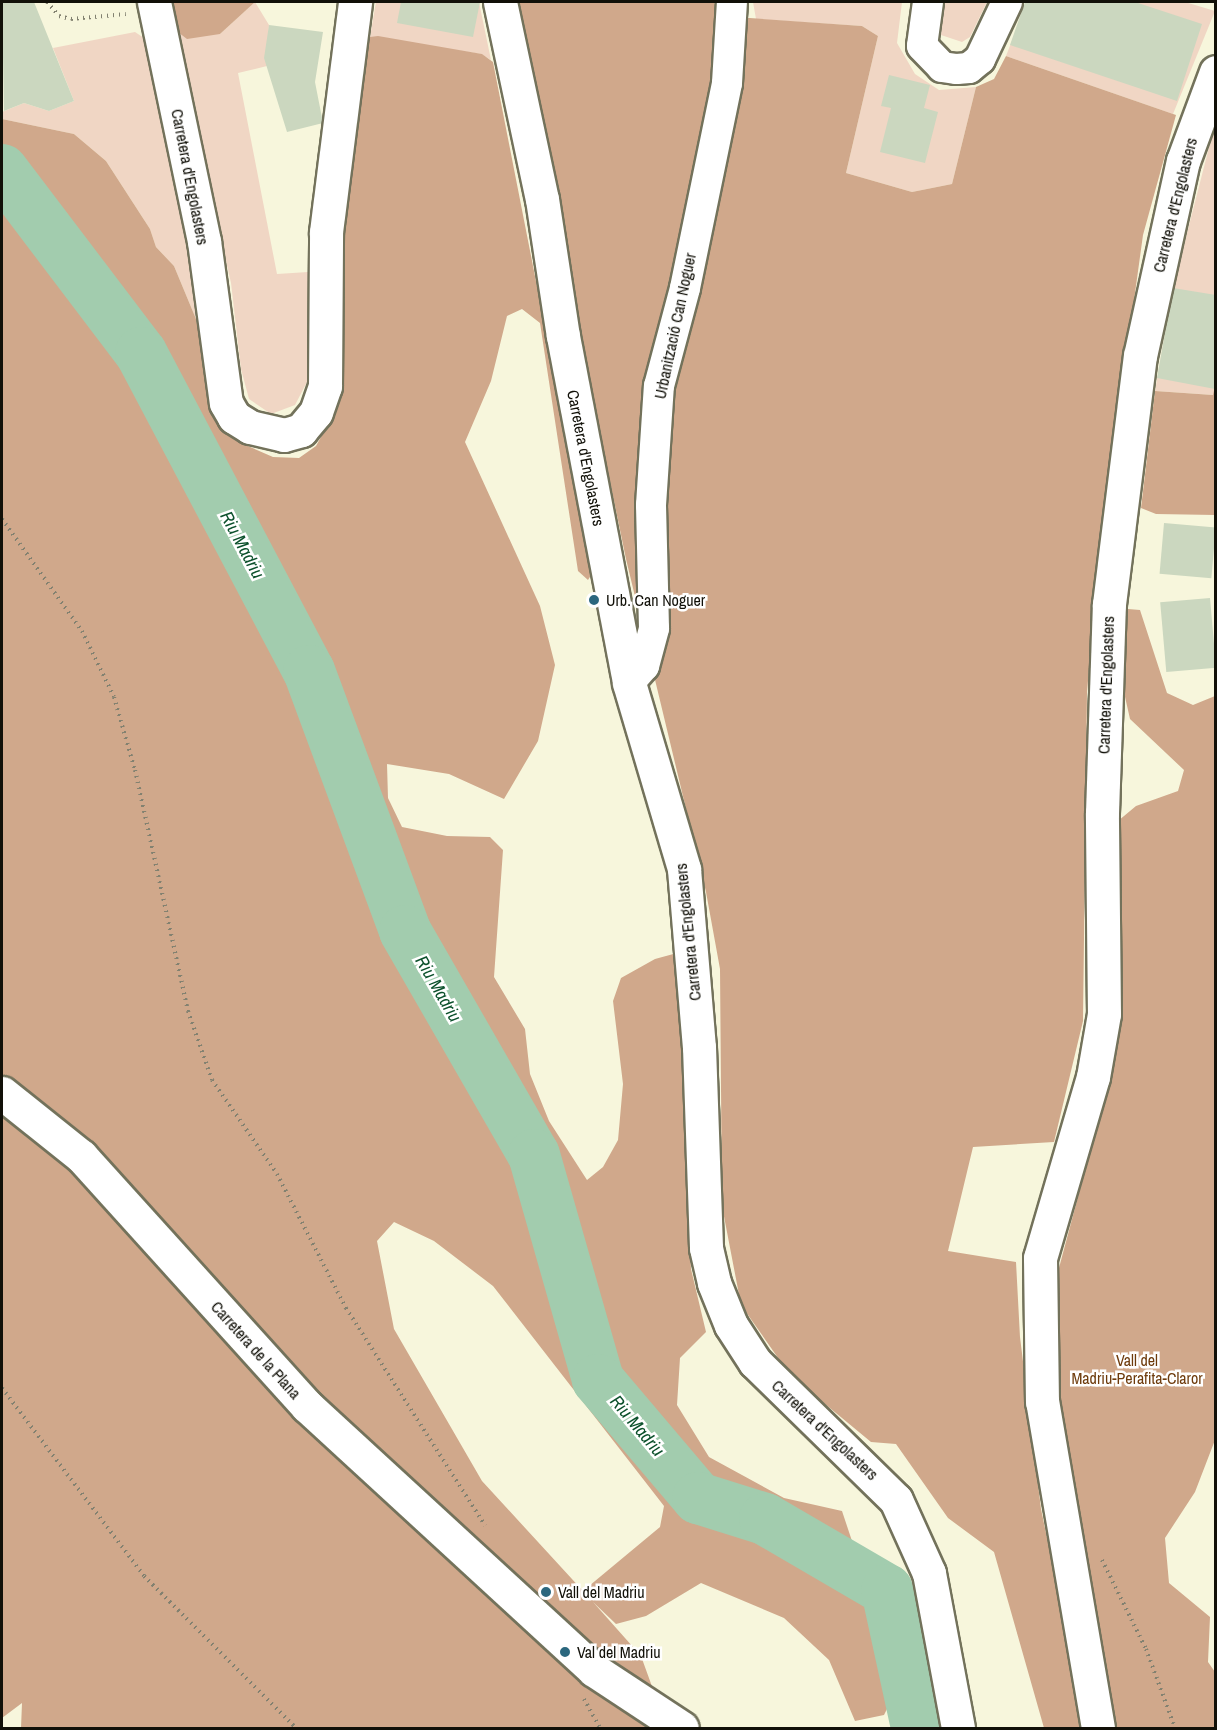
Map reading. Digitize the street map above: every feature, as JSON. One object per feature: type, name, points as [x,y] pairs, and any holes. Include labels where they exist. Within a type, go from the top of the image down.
[{"type":"main road","name":"Carretera d'Engolasters","points":[[155,7],[204,241],[226,403],[234,417],[250,427],[284,435],[301,430],[316,412],[325,386],[326,232],[355,2]]},
{"type":"main road","name":"Carretera d'Engolasters","points":[[500,2],[542,199],[563,336],[629,683],[684,869],[698,1036],[706,1248],[714,1283],[731,1325],[755,1362],[810,1419],[878,1478],[901,1508],[929,1573],[958,1728]]},
{"type":"main road","name":"Carretera d'Engolasters","points":[[1098,1728],[1042,1402],[1040,1258],[1093,1077],[1104,1014],[1102,813],[1109,604],[1140,356],[1183,161],[1215,72]]},
{"type":"main road","name":"Carretera de la Plana","points":[[2,1093],[81,1156],[307,1406],[594,1670],[682,1728]]},
{"type":"street","name":"Urbanització Can Noguer","points":[[629,683],[644,666],[654,628],[651,506],[659,386],[685,288],[727,82],[732,2]]},
{"type":"street","points":[[928,2],[922,46],[942,67],[957,69],[969,68],[980,59],[1007,2]]},
{"type":"path","points":[[47,2],[59,16],[71,19],[155,7]]},
{"type":"path","points":[[2,519],[82,631],[114,697],[135,770],[188,1011],[212,1080],[277,1174],[346,1308],[492,1535]]},
{"type":"path","points":[[2,1388],[144,1576],[296,1728]]},
{"type":"path","points":[[1100,1556],[1146,1649],[1175,1728]]},
{"type":"shaded area","points":[[255,2],[269,25],[267,66],[238,73],[277,274],[308,272],[307,382],[295,405],[271,414],[249,399],[241,369],[231,283],[174,29],[220,34]]},
{"type":"shaded area","points":[[376,2],[479,2],[491,60],[481,54],[370,37]]},
{"type":"shaded area","points":[[753,2],[902,2],[897,43],[915,74],[939,90],[976,87],[952,184],[912,192],[846,173],[878,36],[862,26],[756,19]]},
{"type":"shaded area","points":[[944,2],[987,2],[970,37],[962,42],[941,35]]},
{"type":"shaded area","points":[[1027,2],[1185,2],[1215,11],[1173,114],[1006,56]]},
{"type":"shaded area","points":[[135,32],[147,40],[183,204],[196,319],[174,266],[156,247],[150,229],[106,161],[74,134],[2,119],[2,112],[24,103],[49,111],[74,101],[53,48]]},
{"type":"shaded area","points":[[1215,124],[1214,395],[1155,391],[1173,288]]},
{"type":"green space","points":[[169,2],[255,2],[220,34],[187,39],[174,29]]},
{"type":"green space","points":[[511,2],[714,2],[721,16],[862,26],[878,36],[846,173],[912,192],[952,184],[976,87],[994,79],[1006,56],[1176,115],[1143,235],[1100,547],[1087,692],[1083,1021],[1054,1142],[973,1147],[948,1251],[1016,1262],[1020,1337],[1041,1509],[1077,1681],[1080,1728],[1044,1728],[994,1552],[948,1518],[896,1444],[871,1442],[790,1375],[741,1305],[722,1206],[720,969],[706,892],[626,559]]},
{"type":"green space","points":[[378,36],[482,54],[493,62],[593,572],[588,580],[578,571],[540,323],[522,309],[507,316],[491,381],[465,442],[540,606],[555,665],[538,741],[504,799],[449,774],[387,764],[388,798],[402,827],[447,836],[490,837],[503,850],[494,977],[525,1029],[530,1074],[549,1121],[587,1180],[603,1167],[618,1140],[623,1084],[613,1001],[621,978],[655,959],[677,953],[691,1269],[706,1332],[680,1358],[677,1405],[709,1457],[784,1498],[842,1511],[852,1541],[856,1587],[877,1634],[893,1697],[884,1715],[855,1721],[829,1660],[784,1618],[701,1583],[646,1616],[616,1624],[593,1602],[641,1656],[667,1728],[21,1728],[22,1703],[2,1718],[2,119],[74,134],[106,161],[150,229],[156,247],[174,266],[196,319],[216,421],[241,443],[273,457],[299,458],[316,446],[333,415],[340,367],[341,240],[365,49],[370,37]],"holes":[[[394,1222],[434,1241],[493,1286],[664,1506],[660,1527],[583,1591],[482,1481],[394,1329],[377,1241]]]},
{"type":"green space","points":[[1215,386],[1215,515],[1156,514],[1141,508],[1155,391],[1213,395]]},
{"type":"green space","name":"Vall del Madriu-Perafita-Claror","points":[[1128,609],[1140,610],[1167,693],[1193,705],[1215,696],[1215,1440],[1195,1492],[1165,1538],[1169,1583],[1210,1617],[1208,1662],[1215,1672],[1215,1728],[1111,1728],[1057,1384],[1056,1279],[1111,1074],[1120,1006],[1118,821],[1136,806],[1178,791],[1184,770],[1130,719],[1123,688]]},
{"type":"building","points":[[2,2],[34,2],[74,101],[49,111],[24,103],[4,111]]},
{"type":"building","points":[[401,2],[480,2],[473,37],[397,23]]},
{"type":"building","points":[[1025,2],[1135,2],[1202,24],[1177,101],[1010,45]]},
{"type":"building","points":[[269,25],[323,32],[315,82],[323,123],[287,132],[264,58]]},
{"type":"building","points":[[889,75],[930,85],[924,108],[938,112],[925,163],[880,152],[891,108],[881,106]]},
{"type":"building","points":[[1173,288],[1216,295],[1215,389],[1157,378]]},
{"type":"building","points":[[1164,523],[1216,528],[1211,578],[1160,574]]},
{"type":"building","points":[[1210,598],[1216,668],[1166,672],[1160,602]]},
{"type":"waterway","name":"Riu Madriu","points":[[2,170],[141,353],[309,671],[405,931],[534,1155],[598,1380],[698,1498],[765,1519],[887,1590],[917,1728]]},
{"type":"place","name":"Urb. Can Noguer","points":[[594,600]]},
{"type":"place","name":"Vall del Madriu","points":[[546,1592]]},
{"type":"place","name":"Val del Madriu","points":[[565,1652]]}]
